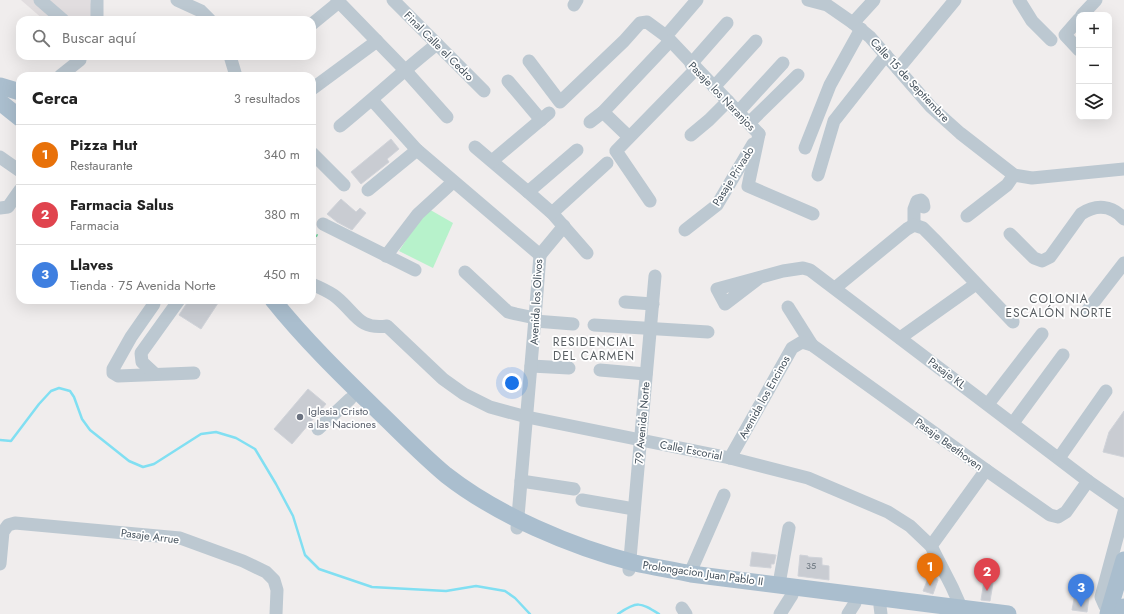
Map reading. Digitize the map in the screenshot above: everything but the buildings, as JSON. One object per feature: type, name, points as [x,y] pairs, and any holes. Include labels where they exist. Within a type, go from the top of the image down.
[{"type":"main road","points":[[0,86],[16,91]]},
{"type":"main road","points":[[2,106],[16,115]]},
{"type":"main road","name":"Prolongacion Juan Pablo II","points":[[265,304],[284,328],[350,399],[432,475],[447,488],[467,501],[517,523]]},
{"type":"main road","name":"Prolongacion Juan Pablo II","points":[[277,304],[343,377],[441,470],[541,539],[591,558],[629,566],[654,567],[963,611],[1008,614]]},
{"type":"main road","points":[[1116,611],[1124,560]]},
{"type":"main road","name":"Prolongacion Juan Pablo II","points":[[629,566],[644,575],[668,580],[792,596],[852,608],[934,614]]},
{"type":"street","points":[[29,0],[47,16]]},
{"type":"street","points":[[40,0],[58,16]]},
{"type":"street","points":[[97,0],[97,16]]},
{"type":"street","points":[[178,0],[201,11],[206,16]]},
{"type":"street","name":"Final Calle el Cedro","points":[[393,0],[484,91]]},
{"type":"street","points":[[590,122],[603,112],[668,38],[697,0]]},
{"type":"street","name":"Calle 15 de Septiembre","points":[[808,0],[828,2],[870,37],[931,107],[954,128],[1014,175],[1032,178],[1124,169]]},
{"type":"street","points":[[805,148],[830,85],[857,26],[874,0]]},
{"type":"street","points":[[898,69],[955,0]]},
{"type":"street","points":[[1019,0],[1032,21],[1051,40]]},
{"type":"street","points":[[1085,12],[1096,0]]},
{"type":"street","points":[[316,20],[338,1],[448,117]]},
{"type":"street","name":"Pasaje los Naranjos","points":[[529,61],[560,102],[640,23],[647,22],[668,38],[759,134],[748,186],[813,214]]},
{"type":"street","points":[[1076,22],[1065,35],[1076,47]]},
{"type":"street","points":[[650,201],[616,151],[694,67],[727,23]]},
{"type":"street","points":[[316,86],[377,41]]},
{"type":"street","points":[[714,87],[756,41]]},
{"type":"street","points":[[340,126],[437,44]]},
{"type":"street","points":[[818,175],[834,121],[886,55]]},
{"type":"street","points":[[65,72],[79,60]]},
{"type":"street","points":[[75,72],[80,60]]},
{"type":"street","points":[[231,60],[235,72]]},
{"type":"street","points":[[738,112],[783,63]]},
{"type":"street","points":[[749,123],[798,75]]},
{"type":"street","points":[[492,161],[545,117],[508,81]]},
{"type":"street","name":"Avenida los Olivos","points":[[372,100],[417,150],[540,254],[517,523]]},
{"type":"street","points":[[691,135],[710,120],[728,101]]},
{"type":"street","points":[[603,112],[630,137]]},
{"type":"street","name":"Pasaje Privado","points":[[685,230],[717,205],[759,134]]},
{"type":"street","points":[[475,147],[552,214],[587,253]]},
{"type":"street","points":[[368,190],[417,150]]},
{"type":"street","points":[[528,192],[577,150]]},
{"type":"street","points":[[0,157],[16,168]]},
{"type":"street","points":[[316,157],[344,185]]},
{"type":"street","points":[[552,214],[607,163]]},
{"type":"street","points":[[967,216],[1007,185],[1014,175]]},
{"type":"street","points":[[386,256],[418,214],[454,182]]},
{"type":"street","points":[[0,208],[8,207],[16,196]]},
{"type":"street","points":[[914,225],[914,208],[917,201],[921,200],[924,207]]},
{"type":"street","points":[[1010,234],[1034,258],[1042,261],[1050,257],[1081,214],[1087,210],[1097,207],[1109,208],[1117,212],[1124,219]]},
{"type":"street","points":[[323,224],[415,270]]},
{"type":"street","points":[[835,288],[907,229],[914,225],[923,228],[1013,322]]},
{"type":"street","points":[[540,254],[564,226]]},
{"type":"street","points":[[1087,311],[1124,263]]},
{"type":"street","name":"Pasaje KL","points":[[759,278],[777,272],[803,268],[810,270],[1088,481],[1124,506]]},
{"type":"street","points":[[465,272],[508,312],[535,319],[573,324]]},
{"type":"street","name":"79 Avenida Norte","points":[[629,566],[655,276]]},
{"type":"street","points":[[900,338],[976,284]]},
{"type":"street","name":"Calle Escorial","points":[[316,286],[336,296],[360,320],[368,325],[376,327],[387,326],[444,379],[464,394],[490,407],[527,417],[730,458],[808,478],[888,512],[910,526],[931,546],[963,611]]},
{"type":"street","points":[[625,302],[653,304]]},
{"type":"street","points":[[149,304],[113,369],[113,373],[118,376],[194,373]]},
{"type":"street","points":[[153,304],[168,314]]},
{"type":"street","points":[[155,374],[142,362],[141,353],[176,304]]},
{"type":"street","points":[[788,307],[807,343]]},
{"type":"street","points":[[594,325],[708,332]]},
{"type":"street","points":[[988,404],[1042,334]]},
{"type":"street","name":"Avenida los Encinos","points":[[730,458],[792,348],[807,343]]},
{"type":"street","name":"Pasaje Beethoven","points":[[807,343],[1050,515],[1058,517],[1066,512],[1088,481]]},
{"type":"street","points":[[1013,423],[1063,355]]},
{"type":"street","points":[[531,366],[569,368]]},
{"type":"street","points":[[600,370],[646,374]]},
{"type":"street","points":[[1058,458],[1106,391]]},
{"type":"street","points":[[318,429],[350,399]]},
{"type":"street","points":[[931,546],[986,470]]},
{"type":"street","points":[[521,481],[634,509]]},
{"type":"street","points":[[690,573],[724,495]]},
{"type":"street","points":[[1116,611],[1105,606],[1101,597],[1124,512]]},
{"type":"street","name":"Pasaje Arrue","points":[[0,564],[3,532],[8,525],[15,522],[180,538],[243,561],[266,572],[274,580],[277,590],[276,614]]},
{"type":"street","points":[[779,584],[789,528]]},
{"type":"street","points":[[780,614],[792,596]]},
{"type":"path","points":[[316,238],[323,224]]},
{"type":"shaded area","points":[[21,0],[90,0],[93,14],[93,16],[39,16]]},
{"type":"green space","points":[[427,208],[453,223],[433,268],[399,251]]},
{"type":"waterway","points":[[0,440],[11,441],[39,404],[51,391],[59,388],[70,391],[74,397],[82,419],[90,430],[129,461],[143,467],[154,464],[201,434],[216,432],[236,438],[255,449],[293,516],[305,555],[319,569],[372,587],[446,591],[476,586],[505,591],[515,598],[530,614]]},
{"type":"waterway","points":[[618,614],[634,605],[643,605],[659,614]]},
{"type":"place","name":"Iglesia Cristo a las Naciones","points":[[300,417]]},
{"type":"place","name":"Pizza Hut","points":[[930,586]]},
{"type":"place","name":"Farmacia Salus","points":[[987,591]]},
{"type":"place","name":"Llaves","points":[[1081,607]]},
{"type":"district","name":"COLONIA ESCALÓN NORTE","points":[[1059,306]]},
{"type":"district","name":"RESIDENCIAL DEL CARMEN","points":[[594,349]]}]
